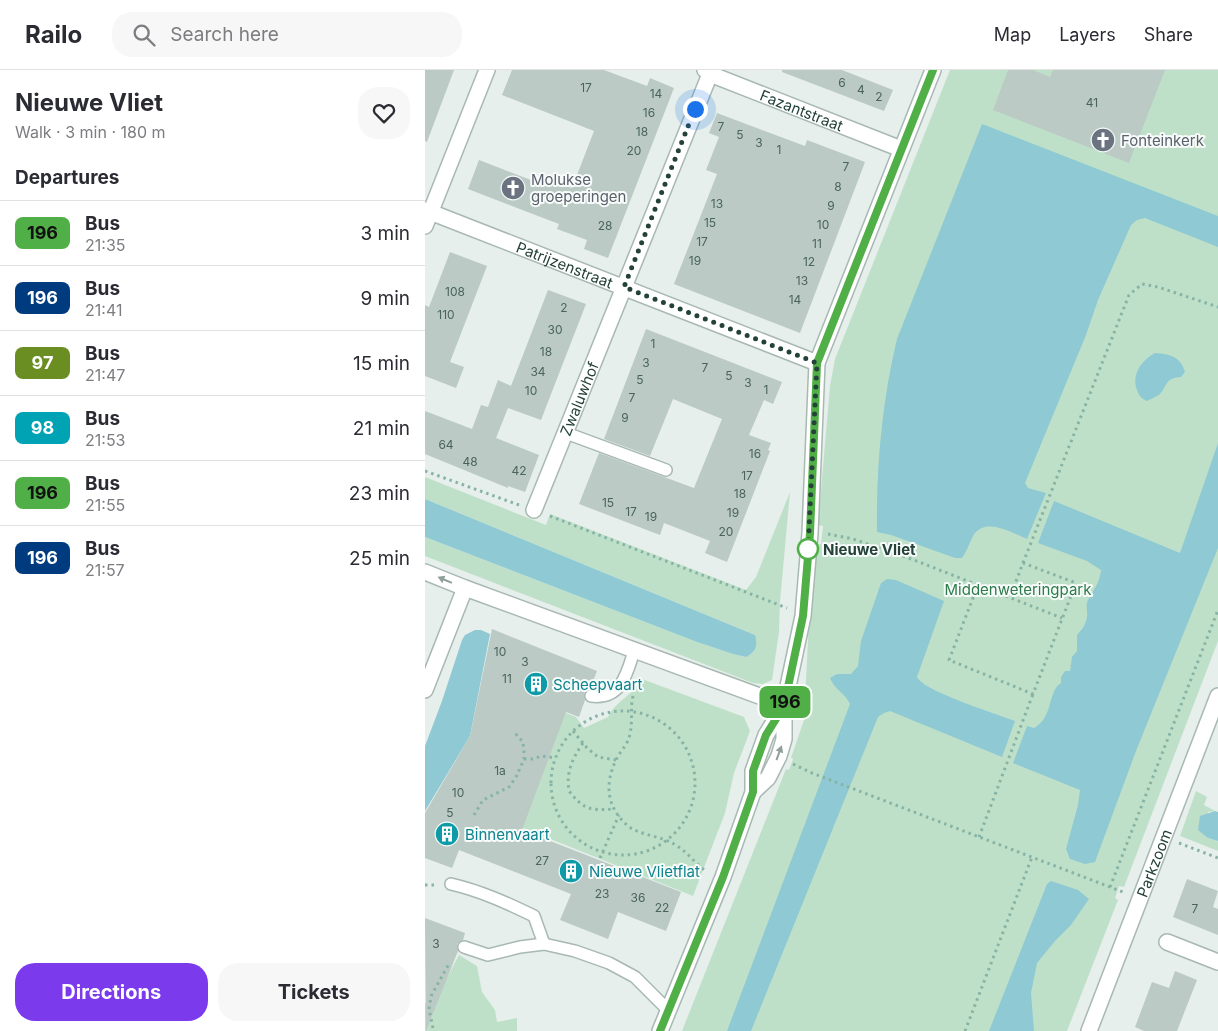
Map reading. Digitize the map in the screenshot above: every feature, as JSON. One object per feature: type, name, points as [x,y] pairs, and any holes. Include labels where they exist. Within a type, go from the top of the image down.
[{"type":"street","points":[[425,226],[428,211],[487,70]]},
{"type":"street","points":[[660,1031],[723,877],[753,792],[753,771],[766,735],[784,706],[803,616],[810,533],[817,363],[933,70]]},
{"type":"street","name":"Fazantstraat","points":[[707,72],[901,148]]},
{"type":"street","name":"Zwaluwhof","points":[[534,510],[624,287],[707,72]]},
{"type":"street","name":"Patrijzenstraat","points":[[428,211],[817,363]]},
{"type":"street","points":[[425,572],[784,706]]},
{"type":"street","points":[[425,690],[465,588]]},
{"type":"street","name":"Parkzoom","points":[[1089,1031],[1218,696]]},
{"type":"street","points":[[1167,942],[1218,962]]},
{"type":"lane","points":[[566,432],[666,470]]},
{"type":"lane","points":[[591,696],[601,698],[615,692],[627,674],[634,651]]},
{"type":"lane","points":[[451,884],[496,898],[534,916],[544,944]]},
{"type":"lane","points":[[464,947],[488,955],[520,947],[544,944],[575,951],[617,967],[635,977],[668,1010]]},
{"type":"path","points":[[1010,597],[1129,295],[1142,284],[1158,287],[1218,307]]},
{"type":"path","points":[[425,471],[534,510],[776,602],[803,616]]},
{"type":"path","points":[[810,533],[832,534],[915,560],[1062,618]]},
{"type":"path","points":[[979,838],[1005,764],[1076,583],[1023,563]]},
{"type":"path","points":[[978,585],[949,660],[1033,694]]},
{"type":"path","points":[[1110,888],[1218,610]]},
{"type":"path","points":[[633,693],[630,711],[630,733],[626,746],[616,760],[609,788],[610,803],[613,809],[629,826],[640,832],[673,843],[695,864],[707,872],[723,877]]},
{"type":"path","points":[[615,711],[630,711],[656,718],[677,734],[691,757],[696,783],[691,809],[676,832],[654,848],[642,852],[615,854],[588,845],[575,836],[567,828],[559,815],[551,779],[556,758],[566,739],[573,731],[599,715],[615,711]]},
{"type":"path","points":[[573,731],[598,757],[616,760]]},
{"type":"path","points":[[474,815],[483,800],[509,788],[525,759],[523,742],[515,733]]},
{"type":"path","points":[[583,743],[573,758],[569,770],[567,782],[569,791],[582,806],[589,809],[613,809]]},
{"type":"path","points":[[525,759],[542,756],[556,758]]},
{"type":"path","points":[[812,773],[1140,898]]},
{"type":"path","points":[[600,858],[619,815]]},
{"type":"path","points":[[1164,837],[1218,858]]},
{"type":"path","points":[[965,1031],[1032,857]]},
{"type":"path","points":[[433,1030],[429,1009],[431,996],[450,962]]},
{"type":"green space","name":"Middenweteringpark","points":[[950,70],[1218,70],[1218,641],[1124,887],[1119,886],[1115,898],[1118,900],[1067,1031],[682,1031],[786,769],[789,770],[793,759],[791,758],[804,720],[812,561],[815,545],[821,544],[823,526],[818,525],[830,386],[835,359]]},
{"type":"green space","points":[[425,477],[546,525],[550,514],[746,590],[756,577],[790,492],[779,632],[772,680],[763,684],[753,683],[425,556],[425,537],[697,642],[733,654],[746,657],[755,635],[425,499]]},
{"type":"green space","points":[[642,679],[744,717],[750,731],[734,773],[725,813],[693,896],[478,810],[563,712],[576,717],[584,728],[608,717],[611,711],[639,685]]},
{"type":"green space","points":[[1196,791],[1207,797],[1204,805],[1215,811],[1208,812],[1208,838],[1218,841],[1218,851],[1180,836]]},
{"type":"green space","points":[[459,955],[477,966],[482,992],[495,1010],[497,1022],[517,1018],[517,1031],[425,1031],[425,1003],[441,989]]},
{"type":"water","points":[[982,124],[1218,216],[1218,247],[1145,218],[1137,220],[1131,225],[1098,300],[1086,335],[1025,483],[1028,488],[1046,493],[1027,539],[999,528],[984,527],[973,536],[962,558],[955,558],[891,535],[877,532],[879,459],[887,386],[897,339]]},
{"type":"water","points":[[1155,353],[1174,357],[1181,363],[1185,372],[1181,377],[1169,381],[1159,395],[1147,401],[1139,394],[1135,378],[1139,368],[1146,359]]},
{"type":"water","points":[[1218,443],[1218,548],[1136,751],[1095,862],[1085,864],[1070,859],[1066,849],[1078,805],[1080,790],[1013,763],[1027,726],[1034,728],[1045,718],[1054,692],[1061,683],[1061,677],[1065,671],[1070,671],[1072,657],[1077,651],[1077,635],[1084,627],[1086,620],[1087,602],[1098,583],[1101,570],[1087,561],[1038,543],[1054,501],[1180,553]]},
{"type":"water","points":[[425,499],[755,635],[755,648],[746,657],[697,642],[425,537]]},
{"type":"water","points":[[887,579],[896,580],[944,601],[917,677],[922,683],[946,695],[1015,721],[1002,757],[890,711],[878,717],[751,1031],[727,1031],[850,704],[830,678],[837,674],[851,674],[858,666],[861,641],[881,583]]},
{"type":"water","points":[[475,630],[481,630],[490,634],[470,736],[425,811],[425,746],[462,640],[465,635]]},
{"type":"water","points":[[1215,811],[1218,812],[1218,841],[1208,838],[1198,830],[1200,816]]},
{"type":"water","points":[[1051,881],[1078,890],[1089,899],[1071,925],[1037,963],[1031,993],[1034,1031],[989,1031],[1047,884]]},
{"type":"building","points":[[425,70],[454,70],[427,142],[425,141]]},
{"type":"building","points":[[512,70],[604,70],[647,86],[650,78],[674,88],[608,258],[584,249],[587,240],[557,229],[559,224],[468,189],[479,160],[549,187],[552,181],[572,188],[594,131],[502,95]]},
{"type":"building","points":[[782,70],[842,70],[893,90],[884,111],[782,72]]},
{"type":"building","name":"Fonteinkerk","points":[[1008,70],[1033,70],[1050,77],[1053,70],[1165,70],[1129,163],[993,110]]},
{"type":"building","points":[[717,113],[805,146],[807,140],[865,162],[800,333],[674,284],[717,174],[706,170],[719,137],[709,133]]},
{"type":"building","points":[[450,252],[487,266],[450,362],[464,367],[456,388],[425,376],[425,305],[429,307]]},
{"type":"building","points":[[548,290],[586,304],[541,420],[508,408],[496,438],[539,455],[525,492],[508,486],[508,488],[425,454],[425,411],[472,429],[481,405],[488,407],[498,380],[511,386]]},
{"type":"building","points":[[646,329],[782,382],[773,404],[764,400],[749,435],[771,443],[768,450],[770,451],[727,562],[705,553],[710,541],[664,523],[660,535],[579,504],[599,453],[694,488],[722,419],[673,399],[650,456],[604,439]]},
{"type":"building","points":[[492,629],[597,671],[590,689],[584,693],[585,700],[579,717],[566,712],[522,830],[681,892],[666,931],[618,912],[608,939],[560,920],[571,894],[459,850],[452,868],[425,858],[425,813],[470,736]]},
{"type":"building","points":[[1187,879],[1218,891],[1213,907],[1218,909],[1218,935],[1173,917]]},
{"type":"building","points":[[425,918],[465,933],[463,940],[457,944],[458,951],[426,1031]]},
{"type":"building","points":[[1175,971],[1197,980],[1177,1031],[1144,1031],[1135,1027],[1152,982],[1169,988]]},
{"type":"bus line","name":"196","points":[[660,1031],[723,877],[753,792],[753,771],[766,735],[784,706],[803,616],[810,533],[817,363],[933,70]]},
{"type":"place","name":"Fonteinkerk","points":[[1103,140]]},
{"type":"place","name":"Molukse groeperingen","points":[[513,188]]},
{"type":"place","name":"Nieuwe Vliet","points":[[808,549]]},
{"type":"place","name":"Scheepvaart","points":[[536,684]]},
{"type":"place","name":"Binnenvaart","points":[[447,834]]},
{"type":"place","name":"Nieuwe Vlietflat","points":[[571,871]]},
{"type":"route","points":[[695,109],[624,287],[817,363],[808,551],[808,549]]}]
